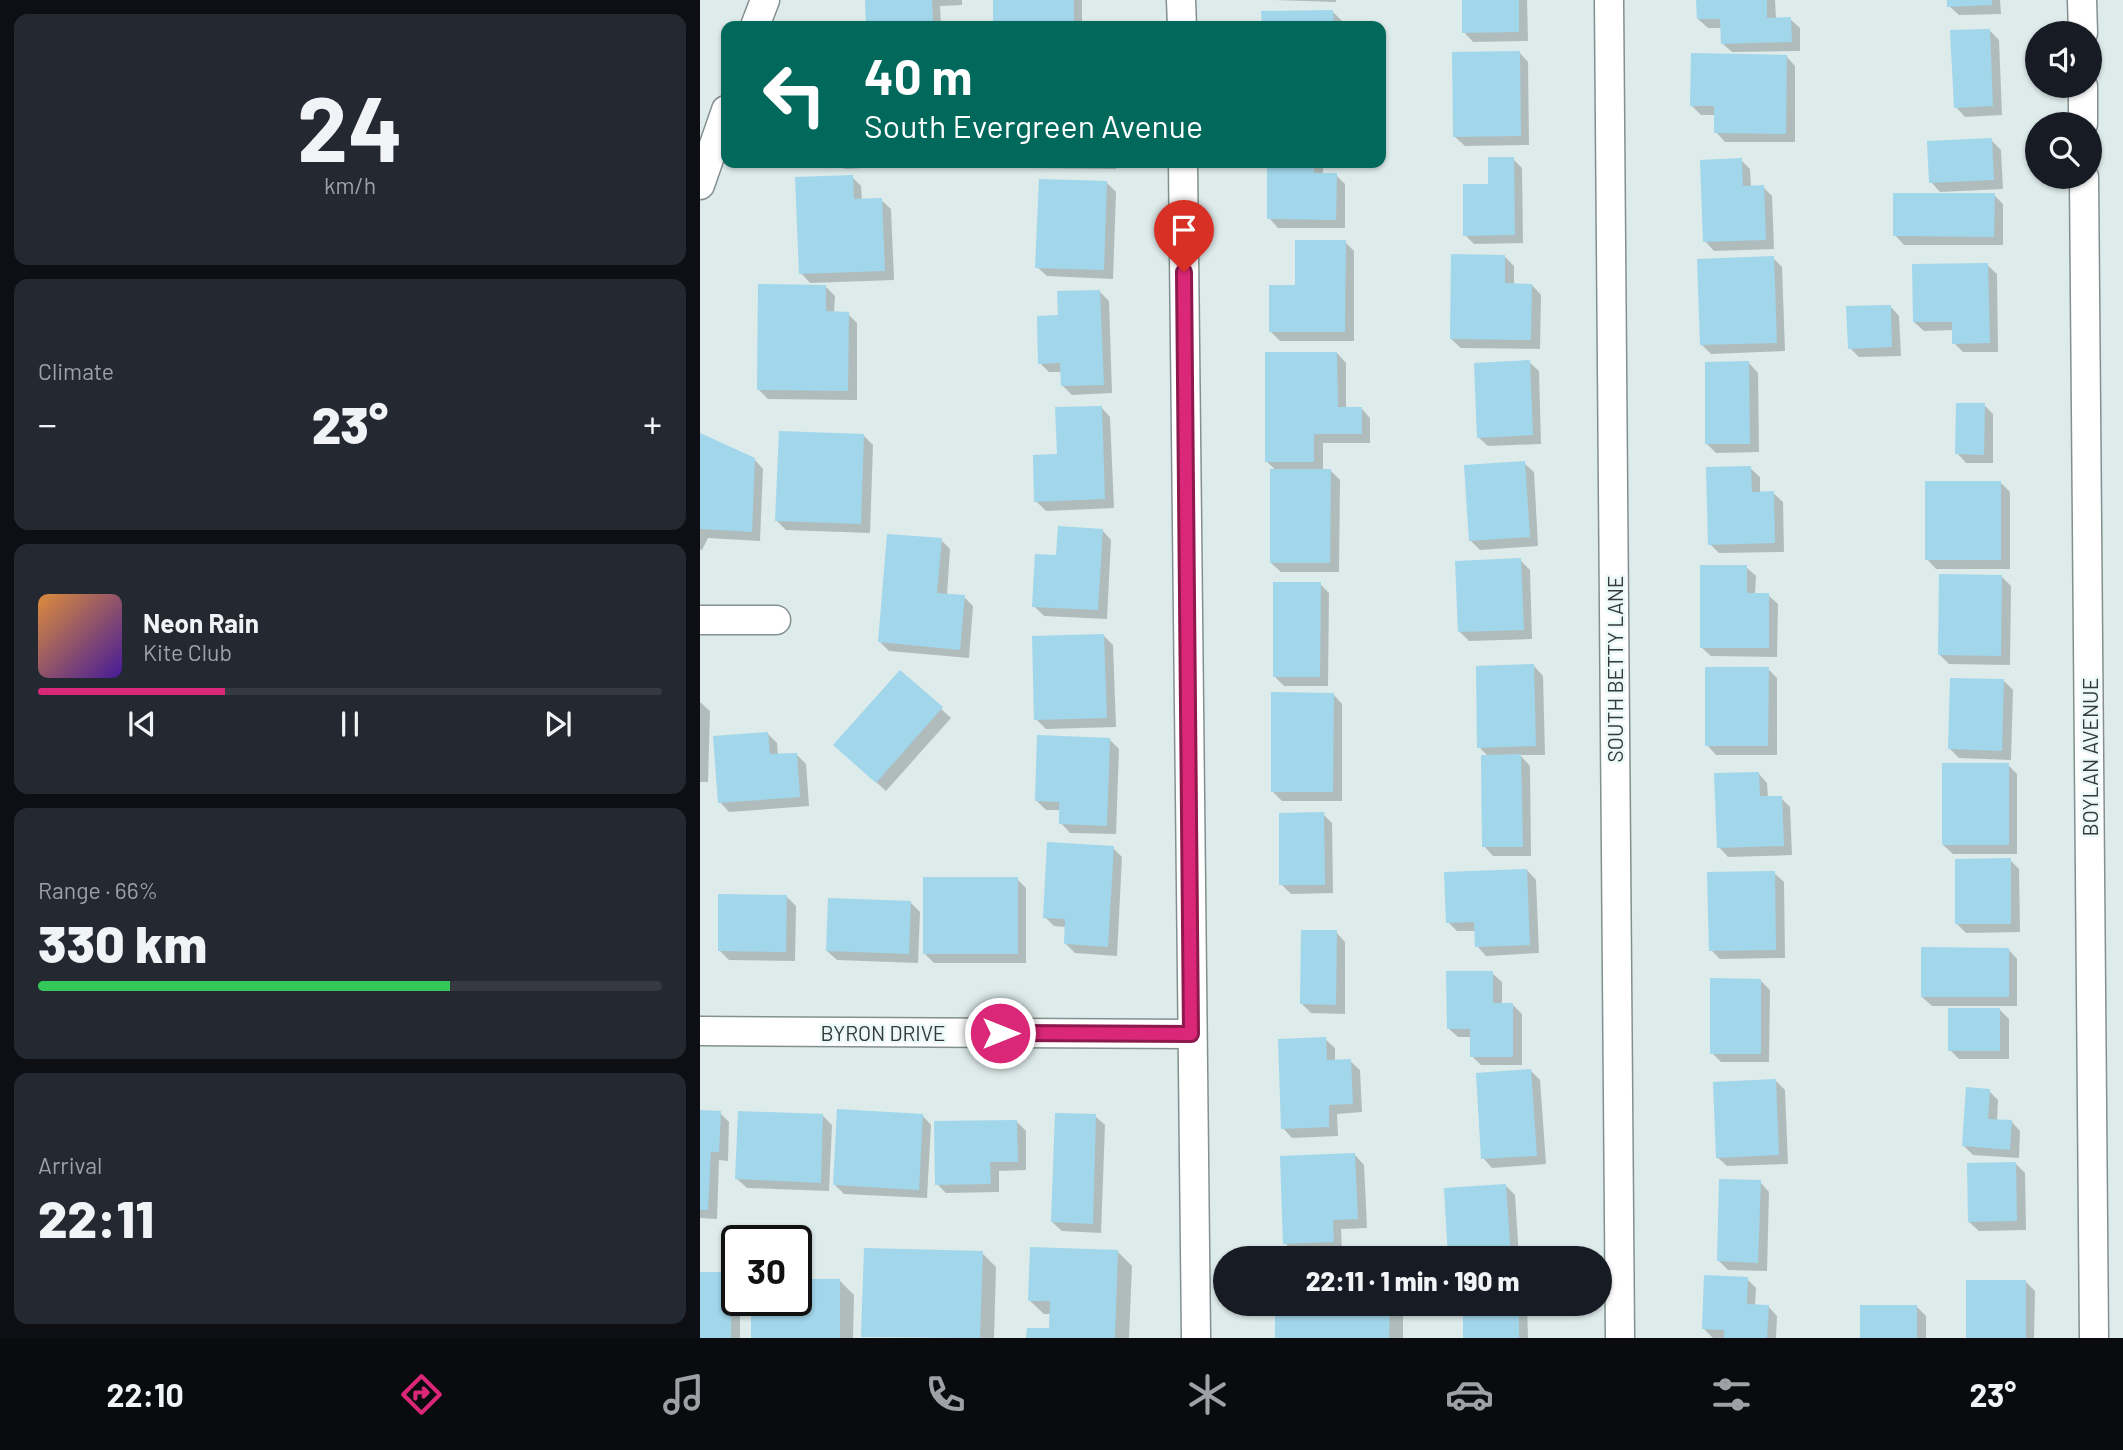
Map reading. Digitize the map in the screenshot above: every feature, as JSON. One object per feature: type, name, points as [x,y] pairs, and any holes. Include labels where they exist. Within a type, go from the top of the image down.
[{"type":"street","points":[[757,21],[765,0]]},
{"type":"street","points":[[1181,0],[1182,21]]},
{"type":"street","name":"SOUTH BETTY LANE","points":[[1609,0],[1620,1338]]},
{"type":"street","points":[[2082,0],[2082,21]]},
{"type":"street","points":[[700,185],[721,124]]},
{"type":"street","points":[[1183,168],[1196,1338]]},
{"type":"street","name":"BOYLAN AVENUE","points":[[2084,189],[2094,1338]]},
{"type":"street","points":[[700,620],[776,620]]},
{"type":"street","name":"BYRON DRIVE","points":[[700,1031],[1191,1034]]},
{"type":"building","points":[[865,0],[932,0],[933,21],[866,21]]},
{"type":"building","points":[[993,0],[1074,0],[1074,21],[993,21]]},
{"type":"building","points":[[1462,0],[1519,0],[1519,32],[1462,33]]},
{"type":"building","points":[[1696,0],[1767,0],[1767,18],[1791,17],[1792,42],[1721,44],[1720,19],[1697,19]]},
{"type":"building","points":[[1947,0],[1992,0],[1992,5],[1947,7]]},
{"type":"building","points":[[1333,10],[1334,21],[1262,21],[1261,11]]},
{"type":"building","points":[[1990,29],[1993,106],[1954,108],[1950,30]]},
{"type":"building","points":[[1520,51],[1521,136],[1453,137],[1452,52]]},
{"type":"building","points":[[1691,53],[1787,55],[1786,134],[1714,133],[1714,106],[1690,106]]},
{"type":"building","points":[[1992,138],[1994,180],[1929,183],[1927,141]]},
{"type":"building","points":[[1488,157],[1514,157],[1515,235],[1463,236],[1463,184],[1488,184]]},
{"type":"building","points":[[1742,158],[1743,186],[1764,185],[1766,240],[1703,242],[1700,160]]},
{"type":"building","points":[[1267,168],[1314,168],[1314,173],[1337,173],[1336,220],[1267,219]]},
{"type":"building","points":[[853,175],[854,199],[882,198],[885,271],[799,274],[795,177]]},
{"type":"building","points":[[1039,179],[1107,181],[1104,270],[1035,268]]},
{"type":"building","points":[[1893,193],[1995,193],[1994,237],[1893,236]]},
{"type":"building","points":[[1295,240],[1346,240],[1345,332],[1269,332],[1269,285],[1295,285]]},
{"type":"building","points":[[1451,254],[1505,255],[1505,283],[1532,284],[1531,340],[1450,339]]},
{"type":"building","points":[[1774,256],[1777,343],[1700,345],[1697,259]]},
{"type":"building","points":[[1988,263],[1990,343],[1952,344],[1952,322],[1913,322],[1912,264]]},
{"type":"building","points":[[758,284],[826,285],[826,311],[849,312],[848,391],[757,390]]},
{"type":"building","points":[[1100,290],[1104,385],[1061,386],[1060,363],[1038,364],[1037,316],[1058,315],[1057,291]]},
{"type":"building","points":[[1891,305],[1892,347],[1848,349],[1846,306]]},
{"type":"building","points":[[1265,352],[1337,352],[1338,407],[1362,407],[1362,434],[1314,434],[1314,462],[1265,462]]},
{"type":"building","points":[[1530,360],[1533,435],[1477,438],[1474,363]]},
{"type":"building","points":[[1749,361],[1750,444],[1705,444],[1705,362]]},
{"type":"building","points":[[1956,403],[1985,403],[1984,455],[1955,454]]},
{"type":"building","points":[[1102,406],[1105,499],[1034,502],[1033,455],[1057,454],[1055,407]]},
{"type":"building","points":[[779,431],[864,434],[861,524],[775,521]]},
{"type":"building","points":[[700,433],[755,458],[752,532],[700,529]]},
{"type":"building","points":[[1525,461],[1530,537],[1469,541],[1464,465]]},
{"type":"building","points":[[1751,466],[1752,492],[1774,491],[1775,543],[1708,545],[1706,467]]},
{"type":"building","points":[[1270,469],[1331,469],[1330,563],[1270,563]]},
{"type":"building","points":[[1925,481],[2001,481],[2001,560],[1925,560]]},
{"type":"building","points":[[1058,526],[1103,529],[1098,610],[1032,607],[1035,554],[1056,555]]},
{"type":"building","points":[[887,534],[942,538],[937,593],[965,595],[960,650],[878,642]]},
{"type":"building","points":[[1521,558],[1524,630],[1458,632],[1455,561]]},
{"type":"building","points":[[1700,565],[1747,565],[1747,593],[1769,593],[1769,648],[1700,648]]},
{"type":"building","points":[[1939,574],[2002,575],[2001,656],[1938,655]]},
{"type":"building","points":[[1273,582],[1321,582],[1320,677],[1273,677]]},
{"type":"building","points":[[1104,634],[1107,718],[1034,720],[1032,636]]},
{"type":"building","points":[[1534,664],[1536,746],[1477,748],[1476,666]]},
{"type":"building","points":[[1705,667],[1769,667],[1768,746],[1705,746]]},
{"type":"building","points":[[900,670],[943,707],[876,783],[833,745]]},
{"type":"building","points":[[1950,678],[2004,679],[2002,751],[1948,749]]},
{"type":"building","points":[[1271,692],[1334,693],[1333,792],[1271,792]]},
{"type":"building","points":[[768,732],[770,754],[797,753],[800,797],[718,803],[713,736]]},
{"type":"building","points":[[1037,735],[1110,738],[1107,826],[1059,824],[1059,802],[1035,801]]},
{"type":"building","points":[[1521,754],[1523,847],[1482,847],[1481,755]]},
{"type":"building","points":[[1942,763],[2009,763],[2009,845],[1942,845]]},
{"type":"building","points":[[1759,772],[1760,796],[1782,796],[1784,846],[1717,848],[1714,773]]},
{"type":"building","points":[[1324,812],[1325,885],[1279,885],[1279,813]]},
{"type":"building","points":[[1047,842],[1114,846],[1108,947],[1064,944],[1065,919],[1043,918]]},
{"type":"building","points":[[2011,858],[2011,924],[1955,924],[1955,859]]},
{"type":"building","points":[[1527,869],[1530,945],[1475,947],[1474,922],[1446,923],[1444,872]]},
{"type":"building","points":[[1775,871],[1776,950],[1709,951],[1707,872]]},
{"type":"building","points":[[923,877],[1018,877],[1018,954],[923,954]]},
{"type":"building","points":[[718,894],[787,895],[786,952],[718,951]]},
{"type":"building","points":[[828,898],[911,901],[909,954],[826,951]]},
{"type":"building","points":[[1301,930],[1337,930],[1336,1005],[1300,1004]]},
{"type":"building","points":[[1921,947],[2009,948],[2009,997],[1921,997]]},
{"type":"building","points":[[1446,971],[1493,971],[1493,1003],[1513,1003],[1513,1057],[1470,1057],[1470,1029],[1447,1029]]},
{"type":"building","points":[[1710,978],[1761,979],[1761,1054],[1710,1054]]},
{"type":"building","points":[[1948,1008],[2000,1008],[2000,1051],[1948,1051]]},
{"type":"building","points":[[1326,1037],[1327,1060],[1351,1059],[1353,1104],[1329,1105],[1329,1127],[1281,1129],[1278,1039]]},
{"type":"building","points":[[1531,1069],[1537,1156],[1481,1159],[1476,1073]]},
{"type":"building","points":[[1776,1079],[1779,1155],[1716,1158],[1713,1082]]},
{"type":"building","points":[[1966,1087],[1990,1089],[1988,1119],[2012,1120],[2010,1150],[1962,1146]]},
{"type":"building","points":[[837,1109],[923,1114],[919,1190],[833,1185]]},
{"type":"building","points":[[700,1110],[721,1111],[719,1152],[711,1152],[708,1210],[700,1210]]},
{"type":"building","points":[[738,1111],[823,1114],[821,1183],[735,1179]]},
{"type":"building","points":[[1055,1113],[1096,1114],[1093,1224],[1051,1222]]},
{"type":"building","points":[[1017,1120],[1018,1162],[990,1162],[991,1184],[935,1185],[934,1121]]},
{"type":"building","points":[[1355,1153],[1358,1219],[1333,1220],[1334,1242],[1283,1244],[1280,1156]]},
{"type":"building","points":[[2016,1162],[2017,1221],[1968,1222],[1967,1163]]},
{"type":"building","points":[[1719,1179],[1761,1180],[1758,1263],[1717,1261]]},
{"type":"building","points":[[1506,1184],[1510,1246],[1447,1246],[1444,1188]]},
{"type":"building","points":[[1030,1247],[1118,1250],[1115,1338],[1026,1338],[1027,1328],[1049,1328],[1050,1301],[1028,1301]]},
{"type":"building","points":[[864,1248],[983,1251],[980,1338],[861,1337]]},
{"type":"building","points":[[700,1272],[721,1272],[721,1316],[731,1316],[731,1338],[700,1338]]},
{"type":"building","points":[[1704,1275],[1748,1277],[1747,1304],[1769,1305],[1767,1338],[1724,1338],[1724,1330],[1702,1329]]},
{"type":"building","points":[[812,1279],[840,1279],[840,1338],[751,1338],[751,1316],[812,1316]]},
{"type":"building","points":[[1966,1280],[2026,1280],[2026,1338],[1966,1338]]},
{"type":"building","points":[[1860,1305],[1917,1305],[1917,1338],[1860,1338]]},
{"type":"building","points":[[1275,1316],[1390,1316],[1389,1338],[1275,1338]]},
{"type":"building","points":[[1463,1316],[1519,1316],[1519,1338],[1463,1338]]},
{"type":"route","points":[[1000,1033],[1191,1034],[1184,272]]}]
